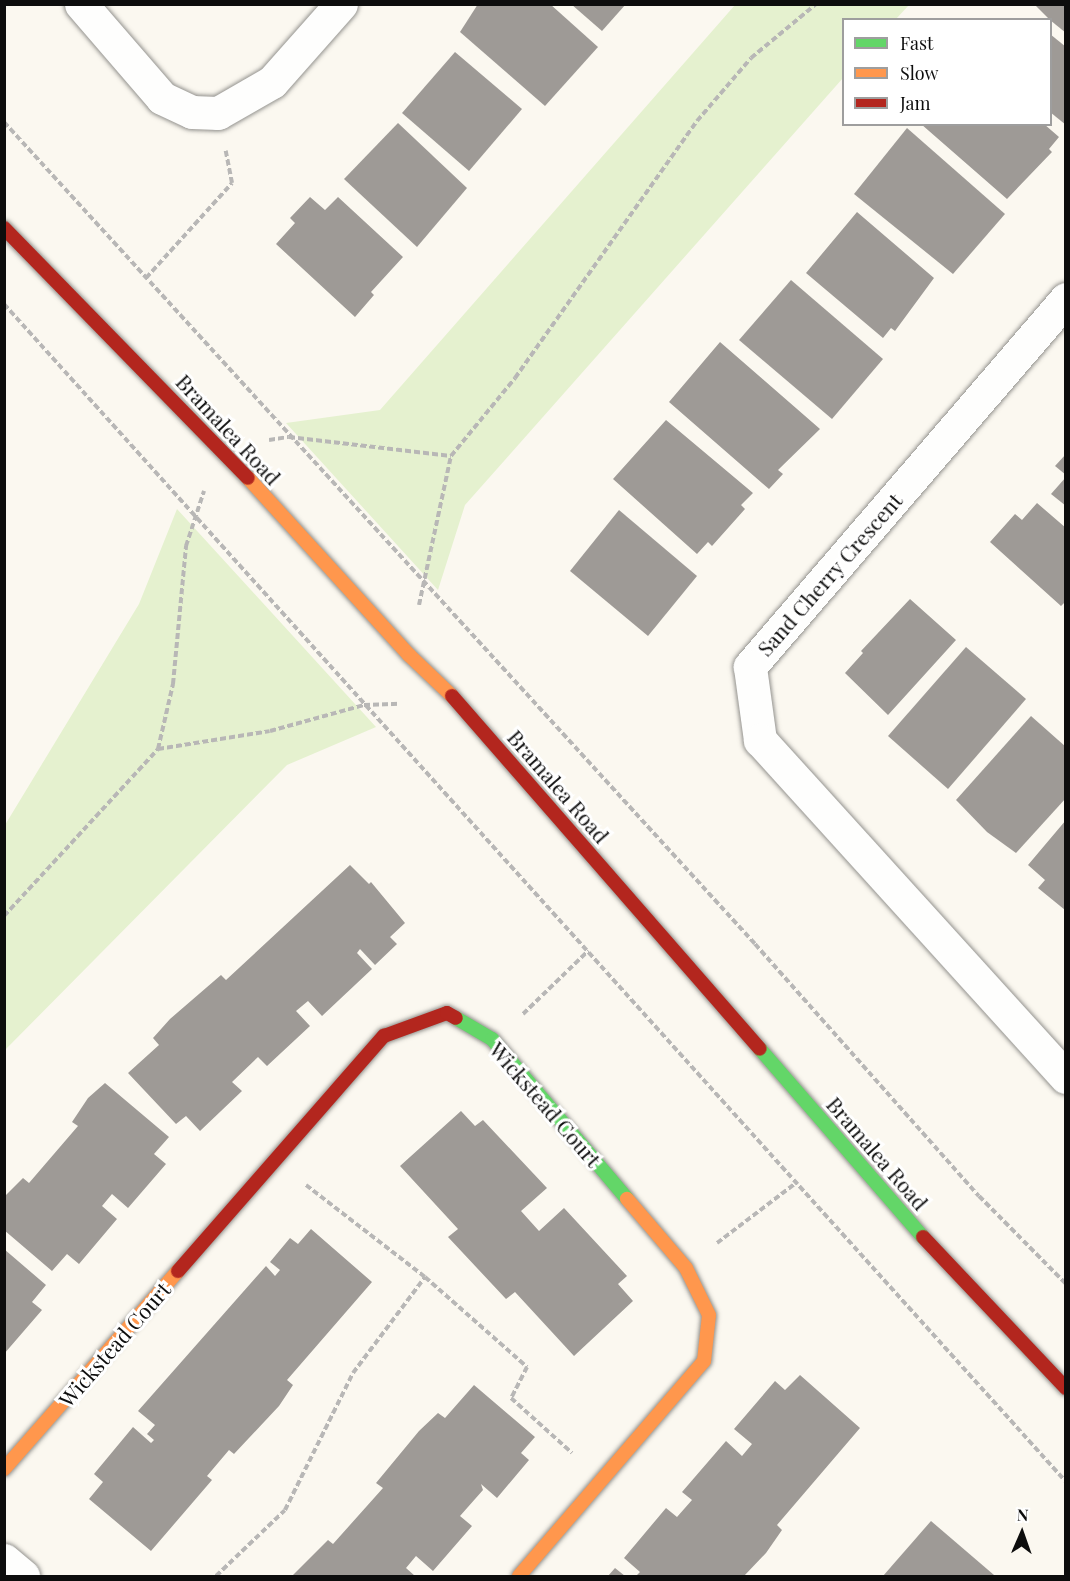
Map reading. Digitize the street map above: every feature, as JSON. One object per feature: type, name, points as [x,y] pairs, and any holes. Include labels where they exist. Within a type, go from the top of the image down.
[{"type":"main road","name":"Bramalea Road","points":[[4,228],[219,447],[409,655],[458,702],[924,1238],[1065,1388]]},
{"type":"main road","name":"Wickstead Court","points":[[4,1469],[384,1036],[447,1013],[492,1039],[686,1268],[709,1315],[704,1361],[519,1576]]},
{"type":"street","points":[[81,4],[162,98],[192,112],[218,113],[272,82],[341,4]]},
{"type":"street","name":"Sand Cherry Crescent","points":[[1065,299],[750,667],[760,740],[1065,1077]]},
{"type":"street","points":[[4,1560],[23,1576]]},
{"type":"path","points":[[409,655],[451,456],[515,378],[697,121],[751,58],[816,4]]},
{"type":"path","points":[[146,278],[232,183],[218,113]]},
{"type":"path","points":[[4,122],[979,1196],[1065,1284]]},
{"type":"path","points":[[4,304],[1065,1482]]},
{"type":"path","points":[[4,916],[158,749],[174,684],[186,546],[219,447],[289,437],[451,456]]},
{"type":"path","points":[[158,749],[270,731],[364,705],[458,702]]},
{"type":"path","points":[[492,1039],[588,951]]},
{"type":"path","points":[[274,1161],[425,1277],[527,1367],[511,1398],[602,1480]]},
{"type":"path","points":[[686,1268],[797,1182]]},
{"type":"path","points":[[216,1576],[285,1510],[353,1373],[425,1277]]},
{"type":"green space","points":[[735,5],[909,5],[897,18],[842,18],[842,79],[465,505],[438,590],[286,423],[380,410]]},
{"type":"green space","points":[[177,509],[376,727],[287,765],[5,1050],[5,825],[139,604]]},
{"type":"building","points":[[478,4],[550,4],[598,47],[545,106],[460,32]]},
{"type":"building","points":[[571,4],[626,4],[602,31]]},
{"type":"building","points":[[1034,4],[1066,4],[1066,33],[1052,22],[1052,18],[1048,18]]},
{"type":"building","points":[[1052,36],[1066,47],[1066,125],[1052,114]]},
{"type":"building","points":[[455,52],[522,109],[469,171],[402,113]]},
{"type":"building","points":[[398,123],[467,188],[417,247],[344,179]]},
{"type":"building","points":[[923,126],[1046,126],[1059,137],[1049,149],[1052,152],[1007,199]]},
{"type":"building","points":[[907,128],[1005,214],[953,274],[854,194]]},
{"type":"building","points":[[310,197],[325,210],[338,197],[403,257],[371,292],[374,295],[355,317],[276,244],[295,223],[290,218]]},
{"type":"building","points":[[857,212],[934,278],[895,331],[891,328],[883,338],[806,273]]},
{"type":"building","points":[[791,280],[883,359],[832,419],[739,340]]},
{"type":"building","points":[[720,342],[820,429],[778,470],[783,474],[769,489],[669,402]]},
{"type":"building","points":[[666,420],[753,493],[741,505],[745,509],[712,546],[708,542],[697,554],[613,479]]},
{"type":"building","points":[[1066,454],[1066,475],[1055,466]]},
{"type":"building","points":[[1066,477],[1066,506],[1051,494]]},
{"type":"building","points":[[1037,503],[1066,528],[1066,601],[1061,606],[990,542],[1015,514],[1022,520]]},
{"type":"building","points":[[619,510],[697,576],[648,636],[570,571]]},
{"type":"building","points":[[910,599],[956,640],[888,715],[845,673],[863,653],[861,651]]},
{"type":"building","points":[[966,647],[1026,699],[948,789],[888,736]]},
{"type":"building","points":[[1031,716],[1066,747],[1066,798],[1016,853],[987,832],[956,800]]},
{"type":"building","points":[[1066,820],[1065,910],[1038,888],[1045,880],[1028,865]]},
{"type":"building","points":[[350,865],[369,884],[371,882],[405,923],[390,937],[397,944],[375,965],[360,949],[357,953],[372,969],[322,1016],[308,1001],[296,1011],[310,1026],[267,1066],[258,1057],[232,1082],[242,1091],[200,1131],[186,1116],[176,1124],[128,1073],[159,1045],[153,1038],[170,1019],[221,975],[226,980]]},
{"type":"building","points":[[105,1083],[169,1137],[154,1154],[166,1164],[128,1208],[112,1194],[102,1206],[117,1219],[79,1264],[67,1254],[52,1271],[4,1230],[4,1197],[23,1178],[29,1183],[78,1126],[72,1122],[88,1098]]},
{"type":"building","points":[[461,1111],[475,1126],[483,1120],[547,1188],[521,1211],[539,1231],[564,1208],[627,1276],[618,1284],[633,1301],[574,1356],[515,1292],[506,1299],[448,1237],[458,1229],[400,1166]]},
{"type":"building","points":[[311,1229],[372,1282],[287,1380],[293,1385],[279,1406],[234,1454],[229,1450],[207,1476],[212,1480],[151,1551],[89,1499],[103,1482],[94,1474],[133,1427],[151,1443],[154,1440],[147,1434],[155,1425],[138,1411],[266,1266],[275,1276],[280,1270],[270,1262],[290,1238],[298,1244]]},
{"type":"building","points":[[4,1249],[46,1285],[32,1302],[42,1310],[4,1354]]},
{"type":"building","points":[[800,1375],[860,1428],[777,1525],[782,1530],[766,1553],[744,1576],[636,1576],[640,1572],[624,1558],[666,1508],[677,1517],[692,1500],[682,1492],[726,1441],[742,1456],[752,1444],[734,1429],[775,1381],[785,1390]]},
{"type":"building","points":[[474,1385],[535,1437],[521,1453],[529,1460],[497,1498],[481,1484],[483,1490],[460,1516],[472,1526],[433,1571],[416,1556],[406,1568],[415,1576],[292,1576],[328,1540],[333,1544],[383,1488],[376,1483],[419,1431],[438,1413],[445,1418]]},
{"type":"building","points":[[931,1521],[994,1575],[883,1576]]},
{"type":"building","points":[[615,1568],[625,1576],[608,1576]]},
{"type":"traffic: fast","points":[[456,1018],[492,1039],[627,1199]]},
{"type":"traffic: fast","points":[[760,1049],[923,1237]]},
{"type":"traffic: slow","points":[[248,478],[409,655],[452,696]]},
{"type":"traffic: slow","points":[[519,1576],[704,1361],[709,1315],[686,1268],[627,1199]]},
{"type":"traffic: slow","points":[[4,1469],[178,1271]]},
{"type":"traffic: jam","points":[[4,228],[248,478]]},
{"type":"traffic: jam","points":[[452,696],[760,1049]]},
{"type":"traffic: jam","points":[[178,1271],[384,1036],[447,1013],[456,1018]]},
{"type":"traffic: jam","points":[[923,1237],[1066,1388]]}]
